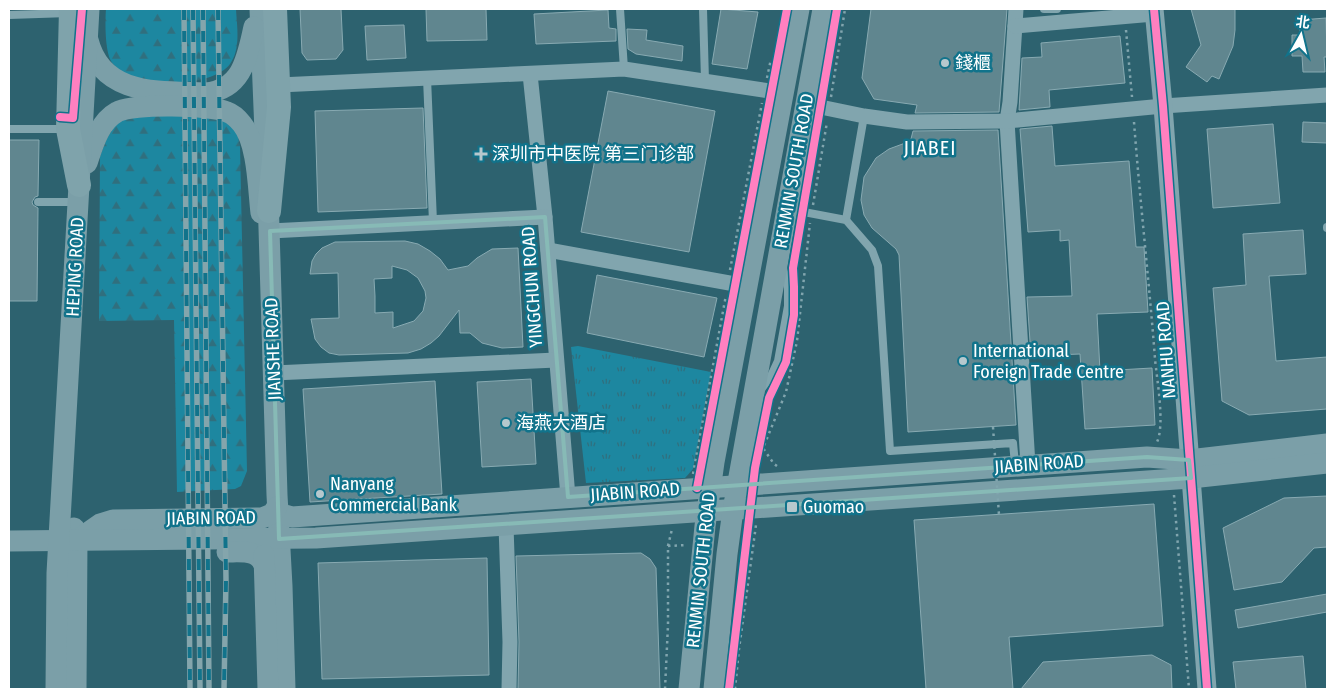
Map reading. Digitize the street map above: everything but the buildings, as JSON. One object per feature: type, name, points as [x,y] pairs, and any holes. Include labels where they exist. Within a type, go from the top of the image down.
[{"type":"main road","points":[[87,35],[90,46],[99,63],[107,73],[126,85],[137,89],[218,92],[230,85],[243,65],[259,9]]},
{"type":"main road","name":"JIANSHE ROAD","points":[[259,9],[269,221],[284,689]]},
{"type":"main road","points":[[269,221],[278,124],[275,9]]},
{"type":"main road","name":"RENMIN SOUTH ROAD","points":[[689,689],[706,512],[695,488],[737,284],[773,92],[798,9]]},
{"type":"main road","name":"RENMIN SOUTH ROAD","points":[[714,689],[727,554],[746,514],[745,485],[752,402],[823,9]]},
{"type":"main road","points":[[77,10],[68,130],[78,194]]},
{"type":"main road","name":"HEPING ROAD","points":[[56,689],[66,535],[78,194],[87,35],[77,10]]},
{"type":"main road","points":[[78,194],[101,127],[118,112],[129,107],[152,106],[214,108],[228,112],[243,125],[249,137],[263,227],[270,257]]},
{"type":"main road","name":"JIABIN ROAD","points":[[9,541],[66,535],[113,520],[262,518],[272,514],[277,507],[282,514],[292,517],[1147,457],[1190,469],[1327,444]]},
{"type":"main road","name":"JIABIN ROAD","points":[[9,527],[66,535],[251,546],[279,539],[706,512],[746,514],[1190,469],[1327,463]]},
{"type":"main road","name":"HEPING ROAD","points":[[66,535],[76,689]]},
{"type":"main road","points":[[251,546],[259,540],[263,546],[268,689]]},
{"type":"street","points":[[1016,9],[1007,121],[1022,465]]},
{"type":"street","points":[[1015,26],[1154,12]]},
{"type":"street","name":"NANHU ROAD","points":[[1154,12],[1163,106],[1207,689]]},
{"type":"street","points":[[278,85],[624,69],[773,92]]},
{"type":"street","name":"YINGCHUN ROAD","points":[[530,74],[548,250],[568,497]]},
{"type":"street","points":[[806,104],[864,116],[920,122],[1007,121],[1163,106],[1327,94]]},
{"type":"street","points":[[269,221],[434,222],[545,217]]},
{"type":"street","points":[[548,250],[737,284]]},
{"type":"street","points":[[274,373],[556,360]]},
{"type":"street","points":[[506,526],[510,642],[509,689]]},
{"type":"lane","points":[[620,9],[624,69]]},
{"type":"lane","points":[[702,9],[705,81]]},
{"type":"lane","points":[[1044,9],[1057,9]]},
{"type":"lane","points":[[9,14],[77,10]]},
{"type":"lane","points":[[426,78],[434,222]]},
{"type":"lane","points":[[846,220],[864,116]]},
{"type":"lane","points":[[9,129],[68,130]]},
{"type":"lane","points":[[38,202],[78,194]]},
{"type":"lane","points":[[787,209],[846,220],[872,250],[878,266],[890,451],[1013,443],[1022,465]]},
{"type":"path","points":[[825,80],[837,9]]},
{"type":"path","points":[[780,468],[774,464],[763,448],[786,392],[797,341],[802,284],[812,214],[845,9]]},
{"type":"path","points":[[1131,13],[1133,109],[1161,434],[1156,444]]},
{"type":"path","points":[[737,284],[693,474],[679,484],[695,488],[737,284],[773,92],[775,54]]},
{"type":"path","points":[[782,371],[786,362],[794,315],[794,287]]},
{"type":"path","points":[[745,485],[764,424]]},
{"type":"path","points":[[993,427],[998,515]]},
{"type":"path","points":[[1174,494],[1190,689]]},
{"type":"path","points":[[996,505],[1006,504]]},
{"type":"path","points":[[665,689],[668,625],[668,546],[675,514]]},
{"type":"path","points":[[729,689],[746,514]]},
{"type":"path","points":[[735,689],[746,514]]},
{"type":"highlighted area","points":[[545,217],[568,497],[1147,457],[1189,460],[1191,478],[279,539],[270,231]]},
{"type":"green space","points":[[106,9],[236,9],[238,38],[236,52],[230,64],[220,72],[206,78],[189,82],[170,83],[134,77],[120,70],[111,61],[107,43]]},
{"type":"green space","points":[[130,115],[220,116],[237,132],[240,146],[247,471],[241,486],[235,489],[177,492],[174,320],[99,321],[100,157],[110,133],[118,123]]},
{"type":"green space","points":[[578,346],[711,372],[693,469],[685,478],[586,483],[571,347]]},
{"type":"railway","points":[[184,9],[190,689]]},
{"type":"railway","points":[[193,9],[200,689]]},
{"type":"railway","points":[[203,9],[209,689]]},
{"type":"railway","points":[[218,9],[226,579],[224,689]]},
{"type":"cycle path","points":[[60,117],[73,118],[82,9]]},
{"type":"cycle path","points":[[697,488],[787,9]]},
{"type":"cycle path","points":[[729,689],[755,468],[769,398],[786,362],[794,315],[793,268],[837,9]]},
{"type":"cycle path","points":[[1154,9],[1207,689]]},
{"type":"place","name":"錢櫃","points":[[945,63]]},
{"type":"place","name":"深圳市中医院 第三门诊部","points":[[481,154]]},
{"type":"place","name":"International Foreign Trade Centre","points":[[963,361]]},
{"type":"place","name":"海燕大酒店","points":[[506,423]]},
{"type":"place","name":"Nanyang Commercial Bank","points":[[320,494]]},
{"type":"place","name":"Guomao","points":[[792,507]]},
{"type":"district","name":"JIABEI","points":[[930,148]]}]
